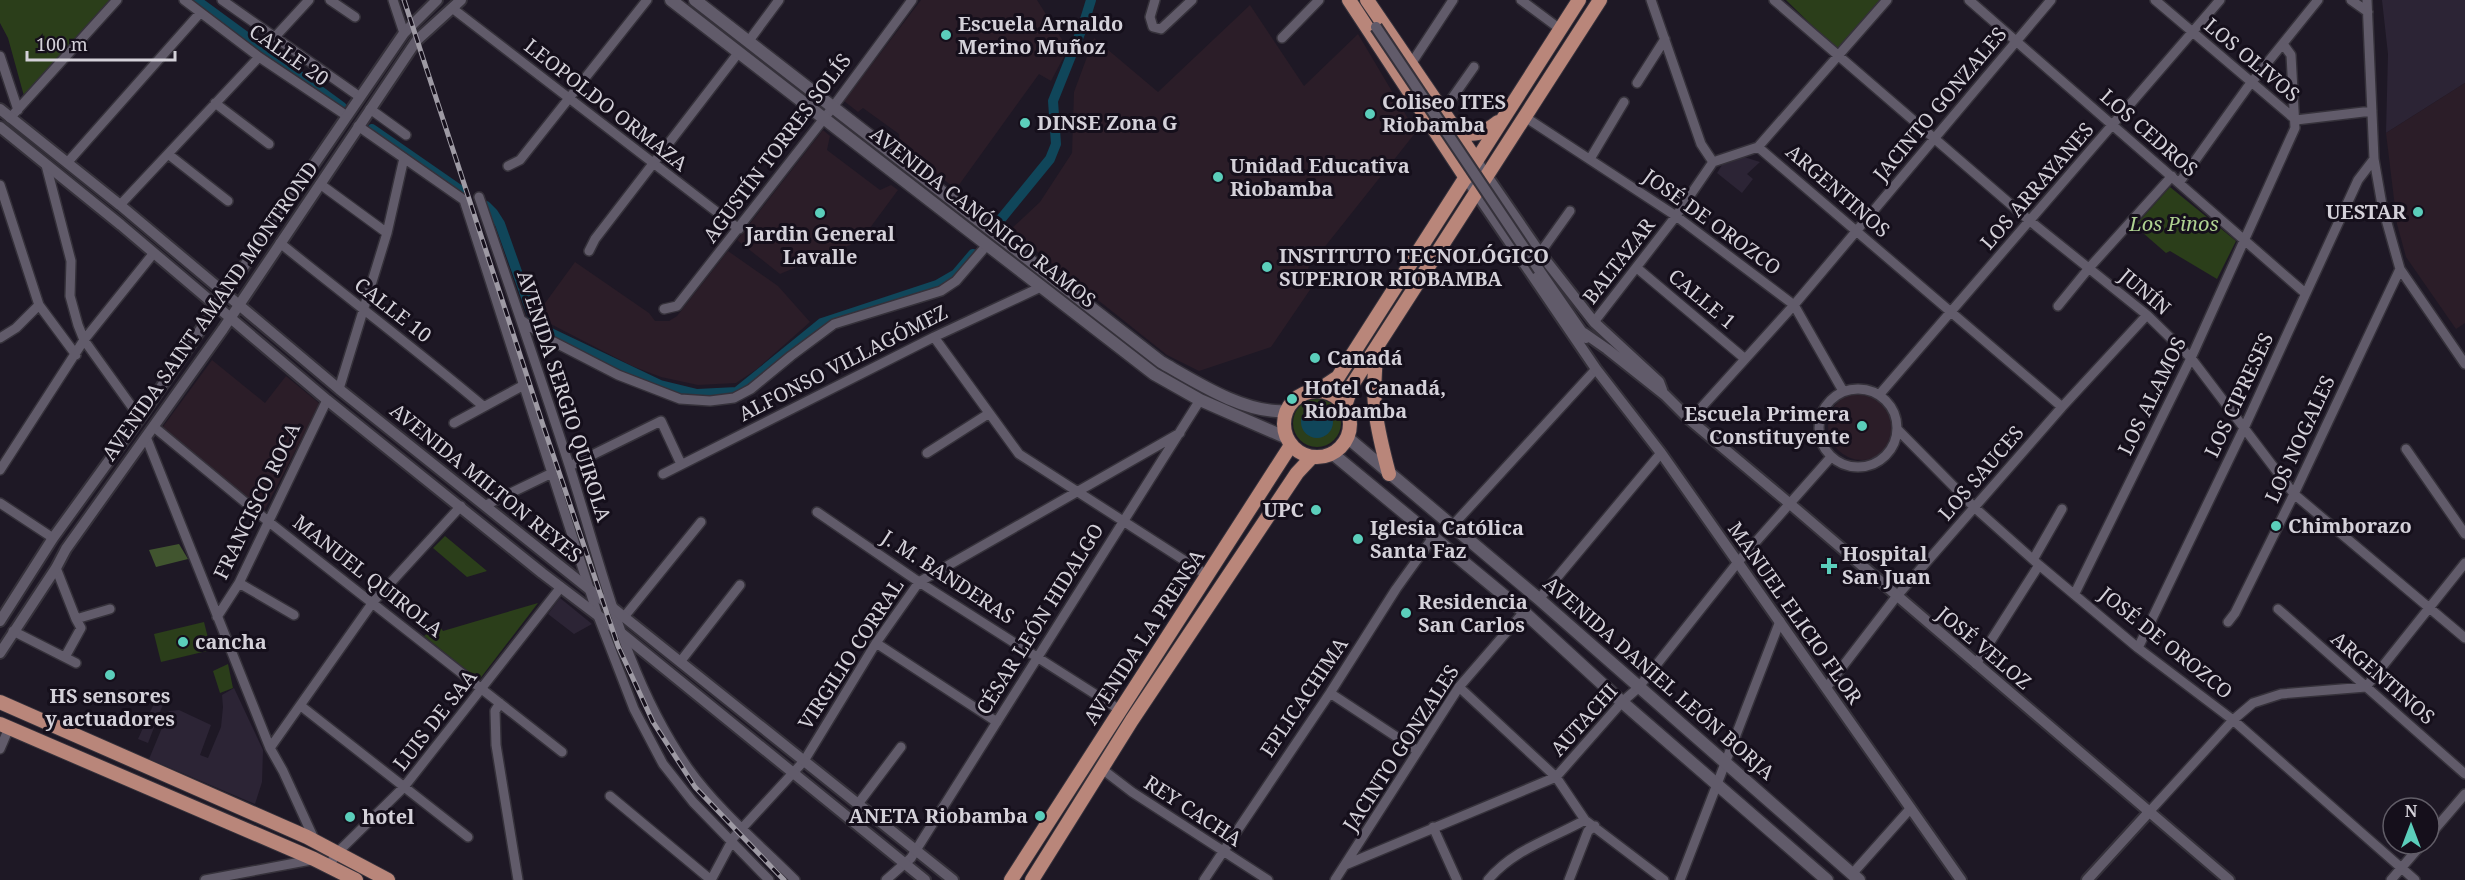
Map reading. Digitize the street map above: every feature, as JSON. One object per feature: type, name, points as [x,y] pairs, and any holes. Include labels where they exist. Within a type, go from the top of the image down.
[{"type":"main road","name":"AVENIDA CANÓNIGO RAMOS","points":[[671,0],[1154,374],[1200,400],[1289,442]]},
{"type":"main road","name":"AVENIDA CANÓNIGO RAMOS","points":[[695,0],[1161,362],[1207,388],[1259,409],[1273,412],[1286,411]]},
{"type":"main road","points":[[1350,0],[1466,178]]},
{"type":"main road","points":[[1365,0],[1476,160]]},
{"type":"main road","points":[[1317,391],[1333,395],[1346,406],[1350,416],[1351,427],[1348,438],[1333,454],[1323,457],[1312,457],[1300,453],[1289,442],[1284,420],[1286,411],[1299,396],[1317,391],[1338,377],[1579,0]]},
{"type":"main road","points":[[1346,406],[1352,385],[1600,0]]},
{"type":"main road","points":[[1456,131],[1476,134],[1486,132],[1504,117]]},
{"type":"main road","points":[[1380,341],[1374,374],[1374,409],[1389,474]]},
{"type":"main road","name":"AVENIDA DANIEL LEÓN BORJA","points":[[1348,438],[1539,599],[1856,877]]},
{"type":"main road","name":"AVENIDA LA PRENSA","points":[[1011,880],[1207,575],[1289,442]]},
{"type":"main road","name":"AVENIDA DANIEL LEÓN BORJA","points":[[1333,454],[1524,612],[1622,702],[1827,880]]},
{"type":"main road","name":"AVENIDA LA PRENSA","points":[[1032,880],[1102,769],[1297,473],[1312,457]]},
{"type":"main road","points":[[0,702],[315,841],[338,852],[372,875],[388,880]]},
{"type":"main road","points":[[4,726],[314,859],[356,880]]},
{"type":"main road","points":[[328,867],[345,880]]},
{"type":"street","points":[[14,114],[117,0]]},
{"type":"street","name":"CALLE 20","points":[[184,0],[259,57],[347,116]]},
{"type":"street","name":"CALLE 20","points":[[222,0],[360,97]]},
{"type":"street","points":[[274,38],[309,0]]},
{"type":"street","points":[[330,0],[356,17]]},
{"type":"street","points":[[393,0],[404,33]]},
{"type":"street","name":"AVENIDA SAINT AMAND MONTROND","points":[[0,621],[53,538],[140,418],[404,33],[437,0]]},
{"type":"street","name":"AVENIDA SAINT AMAND MONTROND","points":[[0,653],[57,568],[66,549],[230,318],[417,40],[461,0]]},
{"type":"street","points":[[508,166],[520,160],[647,0]]},
{"type":"street","points":[[748,42],[779,0]]},
{"type":"street","name":"AGUSTÍN TORRES SOLÍS","points":[[664,309],[677,306],[739,229],[912,0]]},
{"type":"street","points":[[1155,0],[1150,17],[1153,27],[1161,29],[1192,0]]},
{"type":"street","points":[[1282,38],[1319,0]]},
{"type":"street","points":[[1350,0],[1376,27],[1584,333],[1595,357],[1645,435]]},
{"type":"street","points":[[1365,0],[1376,27]]},
{"type":"street","points":[[1411,64],[1453,0]]},
{"type":"street","points":[[1521,0],[1560,29]]},
{"type":"street","points":[[1651,0],[1701,144],[1713,162]]},
{"type":"street","name":"JUNÍN","points":[[1774,0],[2030,221],[2147,315],[2191,358],[2295,494],[2465,638]]},
{"type":"street","points":[[1758,147],[1887,0]]},
{"type":"street","name":"LOS CEDROS","points":[[1969,0],[2305,293]]},
{"type":"street","name":"JACINTO GONZALES","points":[[1690,420],[1794,305],[2051,0]]},
{"type":"street","name":"LOS OLIVOS","points":[[2155,0],[2296,120],[2372,111]]},
{"type":"street","name":"LOS ARRAYANES","points":[[1879,395],[2220,0]]},
{"type":"street","points":[[2058,306],[2089,268],[2176,180],[2318,0]]},
{"type":"street","points":[[2351,0],[2368,12]]},
{"type":"street","points":[[2367,0],[2374,159],[2382,205],[2400,269],[2465,364]]},
{"type":"street","name":"LEOPOLDO ORMAZA","points":[[452,8],[568,100],[739,229]]},
{"type":"street","points":[[67,163],[200,14]]},
{"type":"street","points":[[1637,83],[1665,39]]},
{"type":"street","name":"LOS ALAMOS","points":[[2075,593],[2191,358],[2295,128],[2291,55],[2283,44]]},
{"type":"street","points":[[589,251],[595,239],[739,52]]},
{"type":"street","points":[[0,56],[14,114]]},
{"type":"street","points":[[120,205],[259,57]]},
{"type":"street","points":[[1443,111],[1474,67]]},
{"type":"street","points":[[1590,159],[1624,102]]},
{"type":"street","points":[[215,103],[269,144]]},
{"type":"street","points":[[370,108],[406,135]]},
{"type":"street","name":"AVENIDA MILTON REYES","points":[[0,109],[14,114],[67,163],[339,389],[858,804],[911,858],[926,880]]},
{"type":"street","name":"JOSÉ DE OROZCO","points":[[1525,117],[1676,216],[1794,305],[1843,391]]},
{"type":"street","points":[[339,389],[387,233],[404,158],[358,126]]},
{"type":"street","name":"AVENIDA MILTON REYES","points":[[0,128],[327,400],[621,633],[793,774],[911,858],[953,880]]},
{"type":"street","name":"ARGENTINOS","points":[[1713,162],[1758,147],[2061,407]]},
{"type":"street","points":[[168,154],[228,201]]},
{"type":"street","name":"AVENIDA SERGIO QUIROLA","points":[[404,158],[464,200],[598,616],[634,709],[663,764],[693,802],[769,880]]},
{"type":"street","name":"LOS CIPRESES","points":[[2138,648],[2245,426],[2358,180],[2374,159]]},
{"type":"street","points":[[1476,160],[1540,253],[1594,322],[1659,382],[1665,395]]},
{"type":"street","name":"BALTAZAR","points":[[1594,322],[1676,216],[1713,162]]},
{"type":"street","points":[[46,165],[67,241],[71,261],[70,296],[84,340],[140,418]]},
{"type":"street","name":"MANUEL ELICIO FLOR","points":[[1466,178],[1596,369],[1661,453],[1961,880]]},
{"type":"street","points":[[320,184],[387,233]]},
{"type":"street","points":[[0,185],[39,305],[76,355]]},
{"type":"street","name":"AVENIDA SERGIO QUIROLA","points":[[479,197],[570,466],[611,607],[650,706],[689,769],[721,807],[795,880]]},
{"type":"street","points":[[1540,253],[1570,211]]},
{"type":"street","name":"CALLE 10","points":[[280,243],[483,406]]},
{"type":"street","points":[[520,319],[534,331],[618,375],[680,399],[722,400],[734,398],[751,389],[834,324],[941,291],[956,281],[987,245]]},
{"type":"street","points":[[0,470],[84,340],[153,254]]},
{"type":"street","name":"CALLE 1","points":[[1637,268],[1744,358]]},
{"type":"street","name":"LOS NOGALES","points":[[2228,622],[2235,613],[2295,494],[2400,269]]},
{"type":"street","name":"ALFONSO VILLAGÓMEZ","points":[[663,474],[934,337],[1041,287]]},
{"type":"street","points":[[0,338],[16,328],[39,305]]},
{"type":"street","name":"LOS SAUCES","points":[[1826,688],[1896,597],[2061,407],[2147,315]]},
{"type":"street","name":"JOSÉ VELOZ","points":[[1584,333],[1665,395],[1690,420],[2229,880]]},
{"type":"street","points":[[934,337],[1019,454],[1207,575]]},
{"type":"street","points":[[1453,525],[1596,369]]},
{"type":"street","points":[[454,423],[524,385]]},
{"type":"street","points":[[1879,395],[1862,389],[1843,391],[1824,409],[1819,421],[1819,434],[1823,447],[1830,457],[1844,465],[1859,468],[1874,465],[1887,457],[1895,444],[1898,430]]},
{"type":"street","name":"JOSÉ DE OROZCO","points":[[1879,395],[1890,404],[1896,416],[1898,430],[1975,508],[2138,648],[2233,720],[2415,880]]},
{"type":"street","name":"FRANCISCO ROCA","points":[[217,617],[239,583],[327,400]]},
{"type":"street","name":"CÉSAR LEÓN HIDALGO","points":[[886,880],[911,858],[1200,400]]},
{"type":"street","points":[[927,453],[988,414]]},
{"type":"street","points":[[570,466],[661,421],[681,464]]},
{"type":"street","name":"MANUEL QUIROLA","points":[[154,427],[269,522],[562,752]]},
{"type":"street","name":"VIRGILIO CORRAL","points":[[711,880],[732,840],[804,761],[876,643],[919,582],[1180,434]]},
{"type":"street","points":[[146,437],[270,748],[315,841]]},
{"type":"street","points":[[2406,449],[2465,534]]},
{"type":"street","points":[[1539,599],[1661,453]]},
{"type":"street","name":"AUTACHI","points":[[1345,865],[1556,777],[1622,702],[1638,688],[1738,562],[1830,457]]},
{"type":"street","points":[[486,505],[552,473]]},
{"type":"street","points":[[0,503],[53,538]]},
{"type":"street","points":[[270,748],[373,602],[461,506]]},
{"type":"street","points":[[1976,664],[2036,562],[2062,509]]},
{"type":"street","name":"J. M. BANDERAS","points":[[817,512],[919,582],[1120,710]]},
{"type":"street","points":[[624,617],[701,522]]},
{"type":"street","name":"EPLICACHIMA","points":[[1204,880],[1330,693],[1396,589],[1434,536]]},
{"type":"street","points":[[2087,880],[2233,720],[2253,703],[2281,693],[2366,687],[2465,563]]},
{"type":"street","points":[[57,568],[81,628],[65,657]]},
{"type":"street","points":[[239,583],[294,615]]},
{"type":"street","points":[[680,662],[740,585]]},
{"type":"street","name":"LUIS DE SAA","points":[[328,867],[338,852],[404,787],[561,587]]},
{"type":"street","points":[[76,619],[110,609]]},
{"type":"street","name":"ARGENTINOS","points":[[2278,609],[2465,774]]},
{"type":"street","name":"JACINTO GONZALES","points":[[1335,880],[1459,687],[1524,612]]},
{"type":"street","points":[[1680,880],[1780,621]]},
{"type":"street","points":[[13,631],[76,663]]},
{"type":"street","points":[[876,643],[997,722]]},
{"type":"street","points":[[1459,687],[1556,777],[1585,820],[1664,880]]},
{"type":"street","points":[[1330,693],[1418,751]]},
{"type":"street","points":[[500,703],[495,711],[496,745],[518,880]]},
{"type":"street","points":[[301,706],[468,837]]},
{"type":"street","points":[[0,749],[4,726]]},
{"type":"street","points":[[858,804],[901,747]]},
{"type":"street","name":"REY CACHA","points":[[1102,769],[1132,792],[1268,880]]},
{"type":"street","points":[[2441,822],[2465,794]]},
{"type":"street","points":[[610,796],[711,880]]},
{"type":"street","points":[[1856,877],[1910,809]]},
{"type":"street","points":[[1488,880],[1498,868],[1528,847],[1585,820]]},
{"type":"street","points":[[1569,880],[1588,831],[1595,826]]},
{"type":"street","points":[[1433,827],[1457,880]]},
{"type":"street","points":[[2391,880],[2412,856]]},
{"type":"street","points":[[205,880],[314,859]]},
{"type":"shaded area","points":[[921,0],[1037,0],[1068,49],[1051,81],[1039,74],[956,189],[900,146],[899,134],[863,108],[858,112],[844,101]]},
{"type":"shaded area","points":[[2382,0],[2465,0],[2465,83],[2386,133],[2388,54]]},
{"type":"shaded area","name":"Unidad Educativa Riobamba","points":[[1250,5],[1304,86],[1358,34],[1416,132],[1308,268],[1316,281],[1271,347],[1199,371],[1167,355],[1010,230],[1040,202],[1072,153],[1074,92],[1094,38],[1158,92]]},
{"type":"shaded area","points":[[2465,83],[2465,323],[2456,329],[2406,257],[2397,224],[2386,133]]},
{"type":"shaded area","name":"Jardin General Lavalle","points":[[823,130],[830,136],[827,150],[880,190],[891,185],[898,190],[864,236],[850,245],[780,274],[737,240]]},
{"type":"shaded area","points":[[1744,157],[1760,162],[1747,174],[1753,179],[1742,193],[1717,173],[1722,165]]},
{"type":"shaded area","points":[[728,251],[778,286],[810,322],[757,369],[736,383],[698,385],[661,377],[632,366],[541,319],[540,310],[575,262],[649,313],[655,321],[669,321],[677,316]]},
{"type":"shaded area","points":[[212,360],[265,403],[286,376],[320,404],[264,511],[162,428]]},
{"type":"shaded area","name":"Escuela Primera Constituyente","points":[[1855,392],[1869,392],[1881,397],[1891,407],[1896,426],[1891,445],[1881,455],[1869,460],[1855,460],[1843,455],[1833,445],[1828,433],[1828,419],[1833,407],[1843,397]]},
{"type":"shaded area","points":[[560,598],[592,624],[574,634],[548,614]]},
{"type":"shaded area","points":[[234,688],[263,750],[262,782],[255,804],[149,759],[169,711],[179,710],[211,725],[200,755],[208,758],[221,727],[222,695]]},
{"type":"shaded area","points":[[156,699],[164,702],[148,743],[138,739]]},
{"type":"green space","points":[[0,0],[111,0],[24,96],[8,38],[0,23]]},
{"type":"green space","points":[[1786,0],[1880,0],[1838,51]]},
{"type":"green space","name":"Los Pinos","points":[[2170,187],[2236,241],[2217,279],[2170,251],[2166,253],[2135,226]]},
{"type":"green space","points":[[1312,399],[1322,399],[1337,409],[1341,423],[1340,432],[1331,443],[1322,447],[1312,447],[1297,437],[1293,428],[1293,418],[1303,403]]},
{"type":"green space","points":[[445,536],[487,571],[467,577],[433,548]]},
{"type":"green space","points":[[179,544],[188,559],[156,567],[149,550]]},
{"type":"green space","points":[[538,603],[479,680],[424,636],[437,623],[443,631]]},
{"type":"green space","name":"cancha","points":[[204,622],[211,650],[161,662],[154,634]]},
{"type":"green space","points":[[228,664],[233,688],[220,693],[213,671]]},
{"type":"water","points":[[1317,406],[1328,411],[1333,422],[1328,433],[1317,438],[1306,433],[1301,422],[1306,411]]},
{"type":"waterway","points":[[196,0],[342,107]]},
{"type":"waterway","points":[[1001,219],[1050,159],[1056,144],[1053,101],[1091,0]]},
{"type":"waterway","points":[[372,129],[460,190]]},
{"type":"waterway","points":[[486,206],[500,224],[538,327],[660,385],[697,394],[737,392],[822,323],[937,285],[956,274],[973,254]]},
{"type":"railway","points":[[404,0],[618,646],[653,722],[695,787],[784,880]]},
{"type":"place","name":"Escuela Arnaldo Merino Muñoz","points":[[946,35]]},
{"type":"place","name":"Coliseo ITES Riobamba","points":[[1370,114]]},
{"type":"place","name":"DINSE Zona G","points":[[1025,123]]},
{"type":"place","name":"Unidad Educativa Riobamba","points":[[1218,177]]},
{"type":"place","name":"UESTAR","points":[[2418,212]]},
{"type":"place","name":"Jardin General Lavalle","points":[[820,213]]},
{"type":"place","name":"INSTITUTO TECNOLÓGICO SUPERIOR RIOBAMBA","points":[[1267,267]]},
{"type":"place","name":"Canadá","points":[[1315,358]]},
{"type":"place","name":"Hotel Canadá, Riobamba","points":[[1292,399]]},
{"type":"place","name":"Escuela Primera Constituyente","points":[[1862,426]]},
{"type":"place","name":"UPC","points":[[1316,510]]},
{"type":"place","name":"Chimborazo","points":[[2276,526]]},
{"type":"place","name":"Iglesia Católica Santa Faz","points":[[1358,539]]},
{"type":"place","name":"Hospital San Juan","points":[[1829,566]]},
{"type":"place","name":"Residencia San Carlos","points":[[1406,613]]},
{"type":"place","name":"cancha","points":[[183,642]]},
{"type":"place","name":"HS sensores y actuadores","points":[[110,675]]},
{"type":"place","name":"ANETA Riobamba","points":[[1040,816]]},
{"type":"place","name":"hotel","points":[[350,817]]}]
